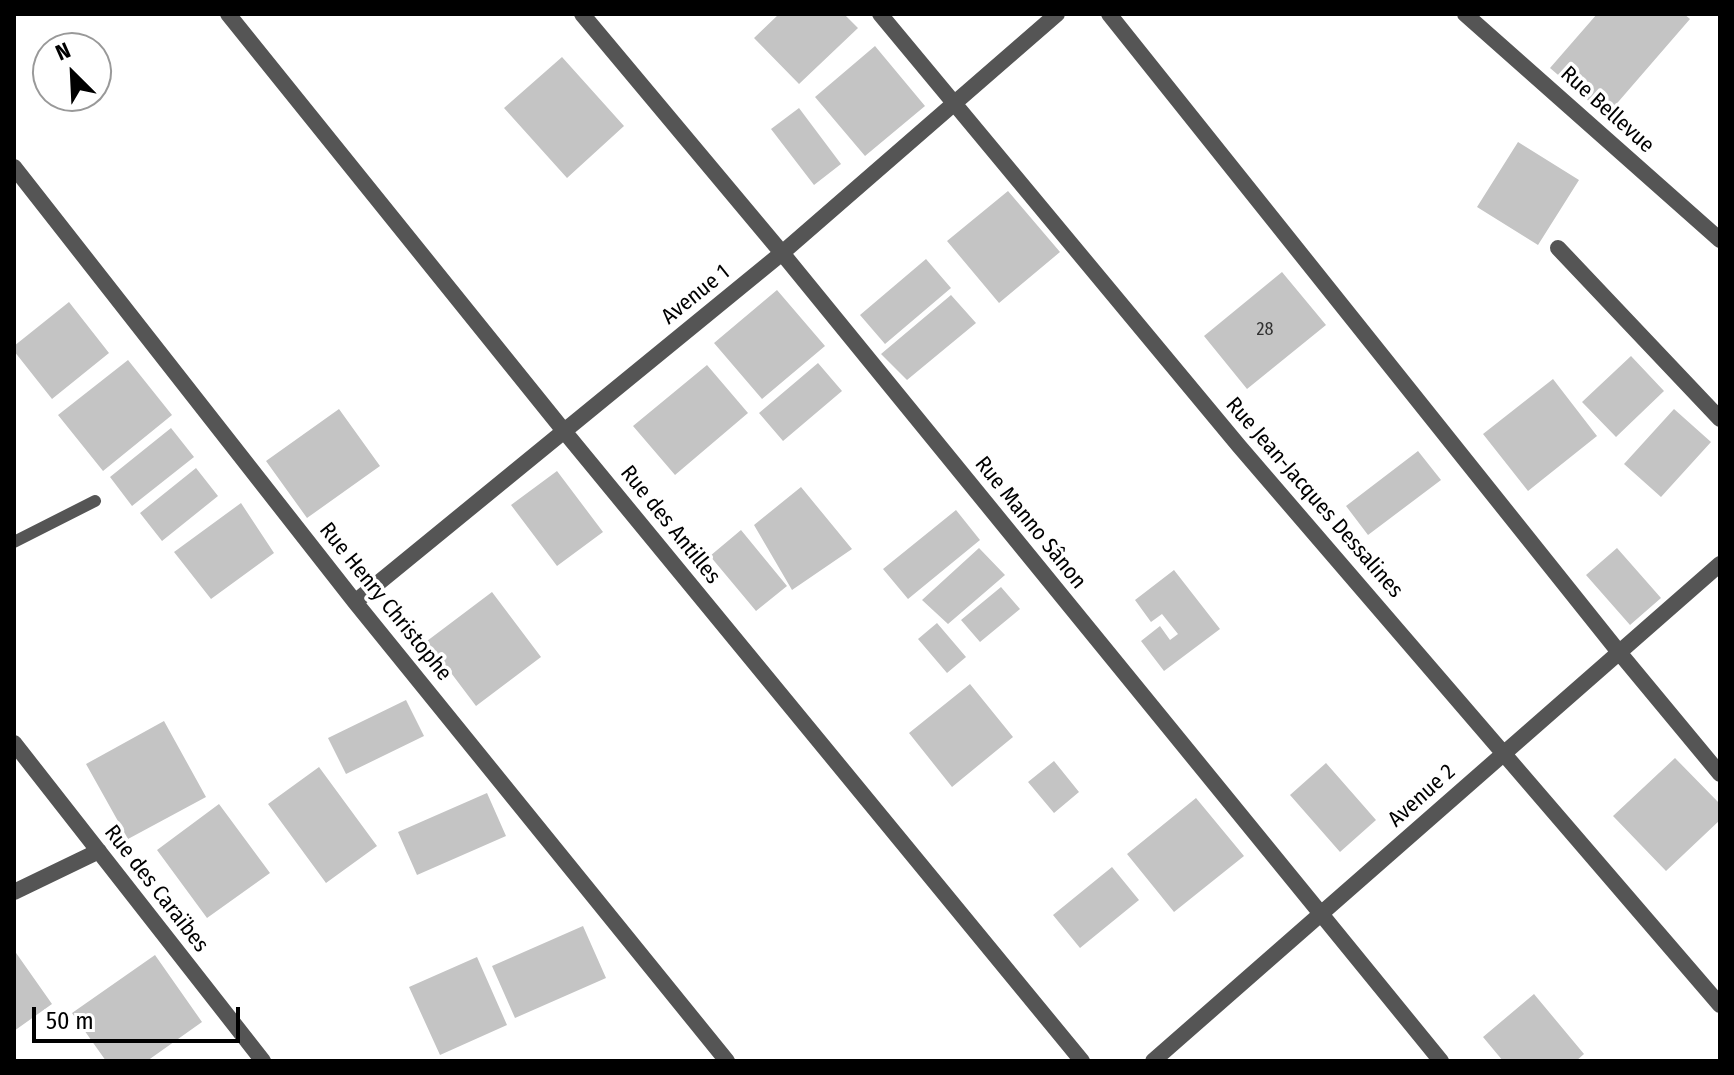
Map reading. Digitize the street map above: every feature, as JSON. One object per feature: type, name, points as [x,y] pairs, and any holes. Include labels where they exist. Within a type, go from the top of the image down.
[{"type":"street","name":"Rue des Antilles","points":[[228,14],[564,431],[1082,1061]]},
{"type":"street","name":"Rue Manno Sânon","points":[[582,14],[782,253],[1441,1061]]},
{"type":"street","name":"Rue Jean-Jacques Dessalines","points":[[880,14],[1249,458],[1720,1005]]},
{"type":"street","name":"Avenue 1","points":[[355,602],[782,253],[1057,14]]},
{"type":"street","points":[[1109,14],[1618,651],[1720,774]]},
{"type":"street","name":"Rue Bellevue","points":[[1465,14],[1720,240]]},
{"type":"street","name":"Rue Henry Christophe","points":[[14,167],[355,602],[727,1061]]},
{"type":"street","points":[[1558,248],[1720,419]]},
{"type":"street","name":"Avenue 2","points":[[1153,1061],[1720,564]]},
{"type":"street","name":"Rue des Caraïbes","points":[[14,743],[263,1061]]},
{"type":"street","points":[[14,892],[99,851]]},
{"type":"lane","points":[[14,542],[95,501]]},
{"type":"building","points":[[779,14],[844,14],[858,28],[799,84],[754,38]]},
{"type":"building","points":[[1597,14],[1684,14],[1690,19],[1606,116],[1550,68]]},
{"type":"building","points":[[875,46],[925,106],[865,156],[815,97]]},
{"type":"building","points":[[562,57],[624,126],[567,178],[504,108]]},
{"type":"building","points":[[799,108],[841,164],[814,185],[771,129]]},
{"type":"building","points":[[1518,142],[1579,180],[1538,245],[1477,207]]},
{"type":"building","points":[[1008,191],[1060,252],[999,303],[947,241]]},
{"type":"building","points":[[926,259],[951,288],[885,344],[860,315]]},
{"type":"building","points":[[1282,272],[1326,325],[1247,389],[1204,336]]},
{"type":"building","points":[[777,290],[825,346],[762,399],[714,343]]},
{"type":"building","points":[[951,295],[976,323],[907,380],[881,354]]},
{"type":"building","points":[[69,302],[109,353],[52,399],[14,351],[14,346]]},
{"type":"building","points":[[1631,356],[1664,391],[1616,437],[1582,402]]},
{"type":"building","points":[[128,360],[172,415],[103,471],[58,415]]},
{"type":"building","points":[[818,363],[842,391],[783,441],[759,413]]},
{"type":"building","points":[[707,365],[748,413],[675,475],[633,426]]},
{"type":"building","points":[[1553,379],[1597,436],[1528,491],[1483,434]]},
{"type":"building","points":[[339,409],[380,466],[307,518],[266,461]]},
{"type":"building","points":[[1674,409],[1711,442],[1661,497],[1624,464]]},
{"type":"building","points":[[171,428],[194,457],[132,506],[110,477]]},
{"type":"building","points":[[1418,451],[1441,480],[1368,535],[1346,506]]},
{"type":"building","points":[[196,468],[218,496],[162,541],[140,513]]},
{"type":"building","points":[[557,471],[603,532],[557,566],[511,505]]},
{"type":"building","points":[[801,487],[852,549],[792,590],[754,525]]},
{"type":"building","points":[[241,503],[274,553],[211,599],[174,552]]},
{"type":"building","points":[[956,510],[980,540],[908,599],[883,569]]},
{"type":"building","points":[[741,530],[787,586],[756,611],[710,556]]},
{"type":"building","points":[[979,548],[1005,575],[948,624],[922,600]]},
{"type":"building","points":[[1617,548],[1661,598],[1630,625],[1586,575]]},
{"type":"building","points":[[1174,570],[1220,629],[1164,671],[1141,641],[1160,626],[1170,640],[1178,634],[1162,614],[1151,622],[1135,600]]},
{"type":"building","points":[[1001,587],[1020,609],[980,642],[961,620]]},
{"type":"building","points":[[492,592],[541,657],[476,706],[427,641]]},
{"type":"building","points":[[937,623],[966,657],[947,673],[918,639]]},
{"type":"building","points":[[970,684],[1013,737],[952,787],[909,733]]},
{"type":"building","points":[[406,700],[424,736],[346,774],[328,738]]},
{"type":"building","points":[[164,721],[206,797],[128,839],[86,764]]},
{"type":"building","points":[[1675,758],[1720,804],[1720,820],[1666,871],[1613,816]]},
{"type":"building","points":[[1054,761],[1079,792],[1054,813],[1028,782]]},
{"type":"building","points":[[1326,763],[1376,820],[1340,852],[1290,795]]},
{"type":"building","points":[[319,767],[377,846],[326,883],[268,804]]},
{"type":"building","points":[[487,793],[506,836],[417,875],[398,832]]},
{"type":"building","points":[[1196,798],[1244,856],[1174,912],[1127,854]]},
{"type":"building","points":[[219,804],[270,873],[207,918],[157,850]]},
{"type":"building","points":[[1112,867],[1139,900],[1080,948],[1053,915]]},
{"type":"building","points":[[583,926],[606,978],[515,1018],[492,966]]},
{"type":"building","points":[[14,950],[52,1004],[14,1031]]},
{"type":"building","points":[[155,955],[202,1022],[147,1061],[106,1061],[72,1013]]},
{"type":"building","points":[[477,957],[507,1025],[440,1055],[409,987]]},
{"type":"building","points":[[1534,994],[1584,1054],[1576,1061],[1503,1061],[1483,1037]]}]
